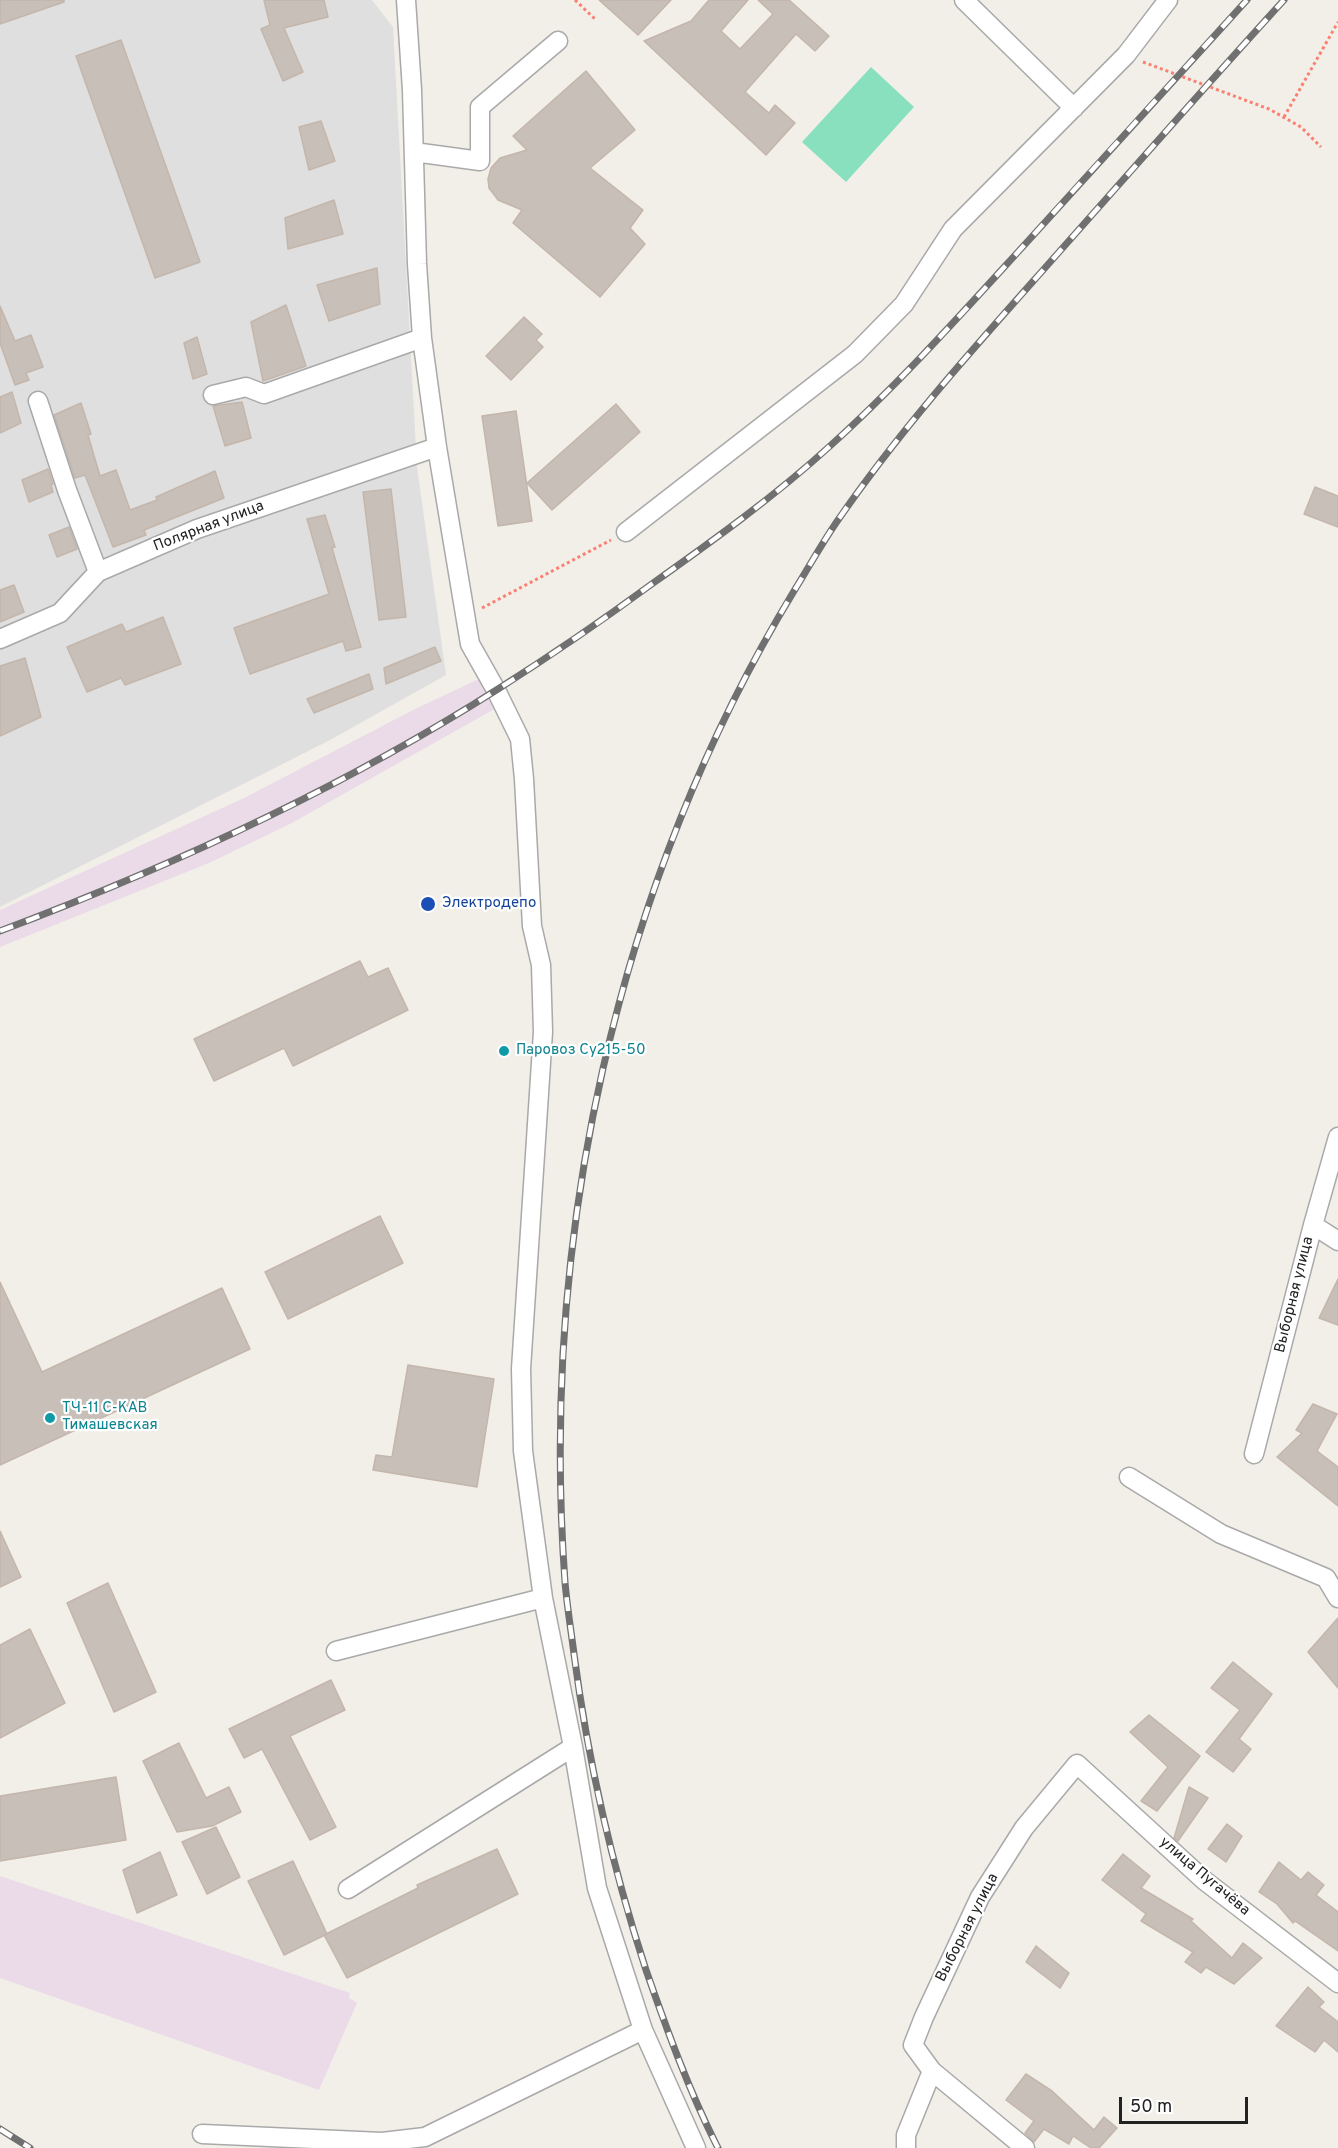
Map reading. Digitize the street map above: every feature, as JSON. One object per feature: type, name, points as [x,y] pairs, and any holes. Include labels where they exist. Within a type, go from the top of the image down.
[{"type":"street","points":[[406,0],[422,338],[437,447],[470,644],[520,739],[532,926],[541,965],[543,1032],[521,1368],[523,1451],[543,1598],[573,1747],[597,1888],[643,2030],[696,2148]]},
{"type":"street","points":[[964,0],[1074,108]]},
{"type":"street","points":[[626,532],[855,354],[904,304],[953,229],[1126,55],[1167,0]]},
{"type":"street","points":[[414,152],[480,161],[480,107],[558,41]]},
{"type":"street","points":[[213,395],[246,387],[264,394],[422,338]]},
{"type":"street","points":[[38,401],[67,490],[98,572]]},
{"type":"street","name":"Полярная улица","points":[[0,639],[60,613],[98,572],[197,529],[437,447]]},
{"type":"street","name":"Выборная улица","points":[[1254,1454],[1338,1137]]},
{"type":"street","points":[[1313,1225],[1338,1241]]},
{"type":"street","points":[[1130,1477],[1221,1534],[1326,1578],[1338,1598]]},
{"type":"street","points":[[336,1651],[543,1598]]},
{"type":"street","points":[[348,1889],[573,1747]]},
{"type":"street","name":"Выборная улица","points":[[932,2071],[913,2045],[980,1897],[1024,1827],[1077,1764]]},
{"type":"street","name":"улица Пугачёва","points":[[1077,1764],[1205,1881],[1338,1983]]},
{"type":"street","points":[[202,2134],[382,2142],[425,2137],[643,2030]]},
{"type":"street","points":[[906,2148],[906,2135],[932,2071],[1025,2148]]},
{"type":"path","points":[[574,0],[596,19]]},
{"type":"path","points":[[1284,117],[1338,22]]},
{"type":"path","points":[[1126,55],[1269,109],[1301,127],[1321,147]]},
{"type":"path","points":[[467,616],[626,532]]},
{"type":"shaded area","points":[[0,0],[372,0],[393,27],[417,467],[446,675],[330,740],[0,907]]},
{"type":"shaded area","points":[[481,678],[498,707],[290,824],[209,863],[0,947],[0,910],[244,798],[415,709]]},
{"type":"shaded area","points":[[0,1876],[350,1993],[349,1998],[357,2003],[319,2090],[0,1978]]},
{"type":"green space","points":[[871,67],[914,107],[846,182],[802,142]]},
{"type":"building","points":[[0,0],[64,0],[64,2],[0,24]]},
{"type":"building","points":[[264,0],[324,0],[328,17],[284,28],[303,72],[283,81],[261,29],[270,25]]},
{"type":"building","points":[[599,0],[671,0],[638,35]]},
{"type":"building","points":[[709,0],[748,0],[721,31],[740,49],[773,14],[758,0],[789,0],[829,36],[815,51],[796,34],[745,92],[769,113],[775,105],[795,123],[766,155],[644,41],[691,21]]},
{"type":"building","points":[[121,40],[200,262],[155,278],[76,56]]},
{"type":"building","points":[[586,71],[635,130],[590,168],[643,210],[630,228],[645,244],[600,297],[513,223],[522,210],[498,200],[489,188],[488,179],[491,168],[500,158],[527,150],[513,136]]},
{"type":"building","points":[[321,121],[335,161],[309,170],[299,127]]},
{"type":"building","points":[[334,200],[343,234],[288,249],[285,218]]},
{"type":"building","points":[[377,268],[380,304],[329,321],[317,285]]},
{"type":"building","points":[[286,305],[306,366],[263,381],[251,322]]},
{"type":"building","points":[[0,306],[15,341],[31,335],[43,367],[26,373],[29,380],[15,385],[0,343]]},
{"type":"building","points":[[524,317],[542,334],[536,340],[543,347],[511,380],[486,356]]},
{"type":"building","points":[[197,337],[207,374],[193,379],[184,343]]},
{"type":"building","points":[[12,392],[21,423],[0,433],[0,397]]},
{"type":"building","points":[[242,402],[251,438],[225,446],[213,406]]},
{"type":"building","points":[[81,403],[91,434],[88,435],[100,476],[116,470],[130,510],[157,500],[156,497],[215,471],[224,498],[144,530],[146,535],[113,547],[85,475],[75,478],[54,415]]},
{"type":"building","points":[[616,404],[640,432],[552,510],[527,483]]},
{"type":"building","points":[[516,411],[532,521],[498,526],[482,416]]},
{"type":"building","points":[[48,469],[53,492],[29,502],[22,480]]},
{"type":"building","points":[[1315,487],[1338,496],[1338,527],[1304,514]]},
{"type":"building","points":[[391,489],[406,617],[379,620],[363,492]]},
{"type":"building","points":[[325,515],[335,547],[332,548],[361,647],[346,651],[343,641],[250,674],[234,628],[329,594],[307,519]]},
{"type":"building","points":[[69,527],[77,549],[57,557],[49,535]]},
{"type":"building","points":[[14,585],[24,612],[0,622],[0,590]]},
{"type":"building","points":[[163,617],[181,664],[125,685],[121,678],[87,692],[67,647],[122,624],[126,632]]},
{"type":"building","points":[[435,647],[441,661],[386,684],[384,668]]},
{"type":"building","points":[[25,658],[41,717],[0,736],[0,666]]},
{"type":"building","points":[[369,674],[373,689],[314,713],[307,699]]},
{"type":"building","points":[[360,961],[368,977],[388,968],[408,1010],[293,1066],[284,1048],[214,1081],[194,1039]]},
{"type":"building","points":[[380,1216],[403,1263],[288,1319],[265,1272]]},
{"type":"building","points":[[1338,1279],[1338,1325],[1319,1318]]},
{"type":"building","name":"ТЧ-11 С-КАВ Тимашевская","points":[[0,1282],[42,1372],[222,1288],[250,1349],[0,1465]]},
{"type":"building","points":[[408,1365],[494,1379],[477,1487],[373,1470],[376,1455],[392,1457]]},
{"type":"building","points":[[1313,1404],[1337,1414],[1317,1451],[1338,1467],[1338,1506],[1277,1457],[1302,1433],[1296,1430]]},
{"type":"building","points":[[0,1531],[21,1577],[0,1587]]},
{"type":"building","points":[[108,1583],[156,1692],[114,1712],[67,1603]]},
{"type":"building","points":[[1338,1618],[1338,1688],[1308,1652]]},
{"type":"building","points":[[30,1629],[65,1703],[0,1738],[0,1645]]},
{"type":"building","points":[[1233,1662],[1272,1694],[1239,1739],[1251,1749],[1233,1772],[1206,1752],[1240,1710],[1211,1688]]},
{"type":"building","points":[[331,1680],[345,1710],[290,1736],[336,1827],[310,1840],[262,1749],[244,1758],[229,1729]]},
{"type":"building","points":[[1149,1715],[1200,1756],[1157,1811],[1141,1801],[1168,1767],[1130,1732]]},
{"type":"building","points":[[179,1743],[206,1798],[229,1787],[241,1812],[212,1826],[177,1832],[143,1761]]},
{"type":"building","points":[[116,1777],[126,1840],[0,1861],[0,1796]]},
{"type":"building","points":[[1189,1787],[1208,1798],[1178,1841],[1174,1838]]},
{"type":"building","points":[[1227,1824],[1242,1836],[1226,1862],[1208,1849]]},
{"type":"building","points":[[216,1827],[240,1877],[207,1894],[182,1842]]},
{"type":"building","points":[[497,1849],[518,1894],[347,1978],[324,1935],[418,1888],[417,1885]]},
{"type":"building","points":[[160,1852],[177,1895],[137,1913],[123,1870]]},
{"type":"building","points":[[1123,1854],[1150,1876],[1141,1888],[1193,1919],[1191,1921],[1232,1958],[1243,1943],[1262,1958],[1234,1984],[1206,1967],[1201,1973],[1185,1962],[1193,1952],[1141,1921],[1146,1914],[1102,1880]]},
{"type":"building","points":[[293,1861],[327,1934],[284,1955],[248,1881]]},
{"type":"building","points":[[1279,1862],[1301,1880],[1308,1872],[1324,1885],[1316,1895],[1338,1912],[1338,1951],[1295,1921],[1293,1923],[1277,1904],[1259,1892]]},
{"type":"building","points":[[1036,1946],[1069,1973],[1060,1988],[1026,1962]]},
{"type":"building","points":[[1308,1987],[1324,2002],[1319,2007],[1338,2022],[1338,2052],[1324,2040],[1315,2052],[1276,2026]]},
{"type":"building","points":[[1026,2074],[1052,2091],[1094,2130],[1104,2117],[1117,2128],[1099,2148],[1091,2148],[1073,2136],[1069,2144],[1044,2129],[1034,2142],[1025,2133],[1034,2121],[1006,2100]]},
{"type":"railway","points":[[0,931],[129,880],[192,852],[255,823],[379,759],[537,664],[719,536],[809,465],[907,371],[1247,0]]},
{"type":"railway","points":[[718,2148],[697,2105],[670,2038],[622,1892],[602,1813],[586,1734],[565,1582],[560,1453],[565,1324],[579,1195],[603,1068],[636,944],[679,822],[732,704],[826,537],[886,454],[937,391],[1284,0]]},
{"type":"railway","points":[[0,2129],[30,2148]]},
{"type":"place","name":"Электродепо","points":[[428,904]]},
{"type":"place","name":"Паровоз Су215-50","points":[[504,1051]]},
{"type":"place","name":"ТЧ-11 С-КАВ Тимашевская","points":[[50,1418]]}]
